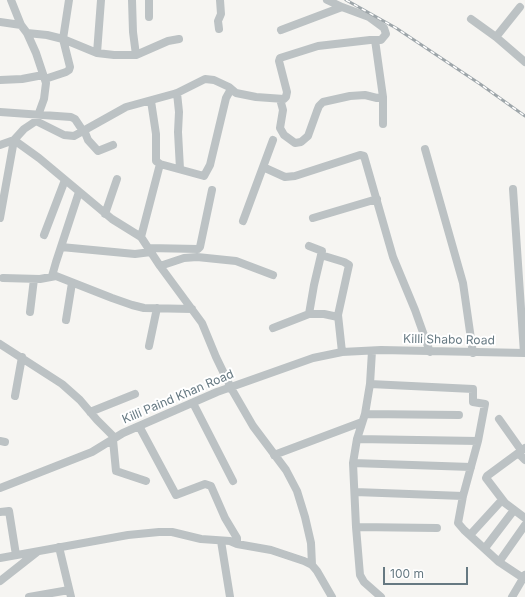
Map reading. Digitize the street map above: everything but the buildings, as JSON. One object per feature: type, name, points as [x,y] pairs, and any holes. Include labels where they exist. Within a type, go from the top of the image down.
[{"type":"street","points":[[0,145],[14,140],[37,118],[44,99],[46,83],[27,33],[21,25],[10,0]]},
{"type":"street","points":[[0,80],[44,77],[69,70],[70,67],[63,38],[69,0]]},
{"type":"street","points":[[97,53],[101,0]]},
{"type":"street","points":[[132,0],[133,32],[136,55]]},
{"type":"street","points":[[149,0],[149,17]]},
{"type":"street","points":[[219,29],[218,21],[221,14],[220,0]]},
{"type":"street","points":[[37,118],[64,135],[74,136],[126,107],[177,93],[205,79],[214,80],[231,88],[236,93],[256,97],[284,99],[287,92],[279,61],[280,58],[318,46],[381,40],[386,34],[384,28],[380,24],[369,17],[327,0]]},
{"type":"street","points":[[281,30],[342,7]]},
{"type":"street","points":[[496,37],[520,7]]},
{"type":"street","points":[[472,19],[525,62]]},
{"type":"street","points":[[0,22],[21,25]]},
{"type":"street","points":[[27,33],[63,38],[97,53],[136,55],[168,41],[179,39]]},
{"type":"street","points":[[375,40],[383,97],[383,124]]},
{"type":"street","points":[[151,101],[156,134],[156,161],[160,164],[204,176],[210,165],[226,98],[231,88]]},
{"type":"street","points":[[177,93],[179,112],[178,132],[180,169]]},
{"type":"street","points":[[280,99],[283,110],[280,128],[284,135],[295,143],[301,142],[308,136],[319,106],[323,102],[350,96],[365,95],[377,98],[383,97]]},
{"type":"street","points":[[0,112],[8,112],[37,118],[74,118],[88,140],[98,151],[113,145]]},
{"type":"street","points":[[14,140],[39,158],[105,214],[141,237],[160,266],[202,323],[230,388],[253,426],[286,470],[302,505],[309,531],[312,565]]},
{"type":"street","points":[[0,218],[14,140]]},
{"type":"street","points":[[243,221],[273,140]]},
{"type":"street","points":[[425,149],[463,283],[472,353]]},
{"type":"street","points":[[263,167],[285,177],[295,176],[360,155],[364,156],[393,257],[415,310],[430,352]]},
{"type":"street","points":[[141,237],[160,164]]},
{"type":"street","points":[[105,214],[117,179]]},
{"type":"street","points":[[44,235],[65,180]]},
{"type":"street","points":[[513,189],[522,284],[525,353]]},
{"type":"street","points":[[61,247],[135,254],[150,250],[198,249],[212,190]]},
{"type":"street","points":[[52,276],[78,192]]},
{"type":"street","points":[[313,218],[377,199]]},
{"type":"street","points":[[309,246],[322,251],[309,314]]},
{"type":"street","points":[[321,255],[349,265],[338,318],[342,352]]},
{"type":"street","points":[[160,266],[184,258],[197,257],[236,261],[273,275]]},
{"type":"street","points":[[3,278],[34,279],[56,276],[132,305],[144,308],[192,309]]},
{"type":"street","points":[[30,312],[34,279]]},
{"type":"street","points":[[66,320],[72,283]]},
{"type":"street","points":[[149,346],[157,308]]},
{"type":"street","points":[[273,328],[309,314],[324,314],[338,318]]},
{"type":"street","points":[[0,344],[62,384],[80,400],[114,439],[116,471],[146,481]]},
{"type":"street","points":[[372,351],[370,384],[364,418],[353,463],[360,575],[364,582],[381,597]]},
{"type":"street","name":"Killi Shabo Road","points":[[372,351],[525,353]]},
{"type":"street","name":"Killi Paind Khan Road","points":[[0,488],[92,452],[123,433],[230,388],[313,358],[342,352],[372,351]]},
{"type":"street","points":[[15,396],[22,357]]},
{"type":"street","points":[[370,384],[473,390],[473,402],[485,404],[478,441],[463,496],[458,523],[499,562],[524,576],[512,597]]},
{"type":"street","points":[[90,412],[135,394]]},
{"type":"street","points":[[193,403],[233,481]]},
{"type":"street","points":[[274,455],[364,418],[459,415]]},
{"type":"street","points":[[500,419],[521,450],[525,460]]},
{"type":"street","points":[[139,426],[176,495],[205,484],[211,486],[225,518],[237,538],[237,544]]},
{"type":"street","points":[[358,439],[478,441]]},
{"type":"street","points":[[521,450],[486,478],[502,500],[525,518]]},
{"type":"street","points":[[353,463],[471,467]]},
{"type":"street","points":[[355,492],[463,496]]},
{"type":"street","points":[[470,535],[502,500]]},
{"type":"street","points":[[485,548],[514,510]]},
{"type":"street","points":[[0,512],[9,511],[16,555]]},
{"type":"street","points":[[499,562],[525,525]]},
{"type":"street","points":[[356,527],[437,528]]},
{"type":"street","points":[[0,558],[128,535],[172,532],[201,539],[230,541],[237,544],[271,550],[312,565],[322,578],[332,597]]},
{"type":"street","points":[[221,541],[230,597]]},
{"type":"street","points":[[28,597],[70,593],[60,547]]},
{"type":"street","points":[[0,581],[38,551]]},
{"type":"railway","points":[[346,0],[396,28],[525,116]]}]
